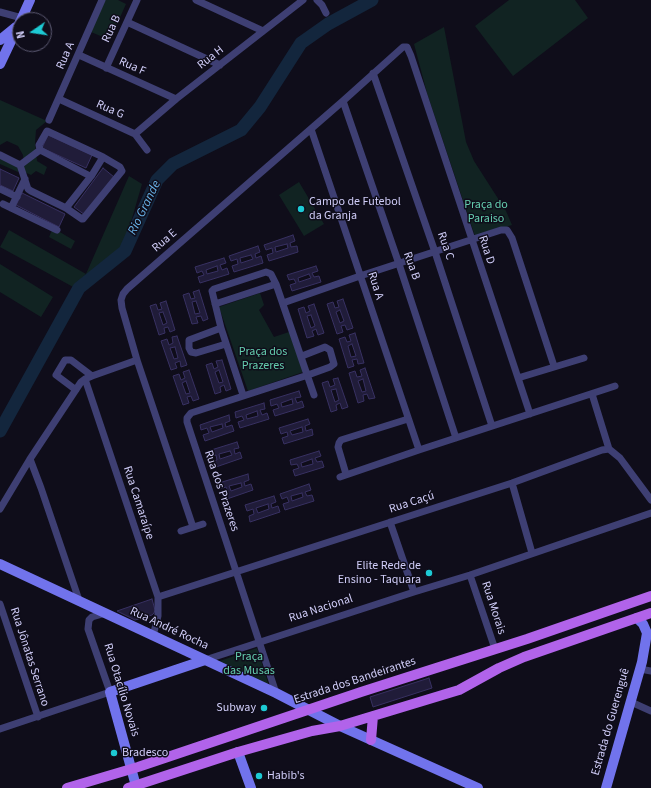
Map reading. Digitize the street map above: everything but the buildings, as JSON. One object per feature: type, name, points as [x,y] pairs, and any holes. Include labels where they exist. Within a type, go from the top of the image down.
[{"type":"main road","points":[[25,12],[30,0]]},
{"type":"main road","points":[[0,40],[12,29]]},
{"type":"main road","points":[[0,64],[3,48],[12,34]]},
{"type":"main road","name":"Rua André Rocha","points":[[0,564],[276,693],[340,726],[476,788]]},
{"type":"main road","name":"Estrada dos Bandeirantes","points":[[67,788],[130,769],[495,649],[651,596]]},
{"type":"main road","points":[[132,787],[238,752],[312,731],[340,726],[459,690],[499,668],[524,657],[651,613]]},
{"type":"main road","name":"Estrada do Guerenguê","points":[[606,788],[641,666],[647,633],[643,624],[637,618]]},
{"type":"main road","name":"Estrada do Guerenguê","points":[[641,666],[651,645]]},
{"type":"main road","name":"Rua Nacional","points":[[110,692],[205,660]]},
{"type":"main road","name":"Rua Otacílio Novais","points":[[110,692],[130,769],[132,787]]},
{"type":"main road","points":[[371,740],[373,716]]},
{"type":"main road","points":[[238,752],[251,788]]},
{"type":"street","name":"Rua B","points":[[106,68],[137,0]]},
{"type":"street","points":[[196,0],[263,31]]},
{"type":"street","name":"Rua H","points":[[135,134],[176,99],[302,0]]},
{"type":"street","points":[[317,0],[326,12]]},
{"type":"street","name":"Rua A","points":[[49,120],[79,55],[100,1]]},
{"type":"street","points":[[0,12],[12,18]]},
{"type":"street","points":[[127,22],[220,65]]},
{"type":"street","name":"Rua E","points":[[193,527],[137,360],[122,308],[121,300],[123,294],[402,48],[407,47]]},
{"type":"street","name":"Rua D","points":[[407,47],[530,414]]},
{"type":"street","name":"Rua F","points":[[79,55],[176,99]]},
{"type":"street","name":"Rua C","points":[[374,73],[492,426]]},
{"type":"street","name":"Rua G","points":[[58,99],[135,134],[147,150]]},
{"type":"street","name":"Rua B","points":[[343,101],[399,264],[456,438]]},
{"type":"street","name":"Rua A","points":[[311,129],[419,450]]},
{"type":"street","points":[[0,155],[20,165],[28,189],[66,208],[82,219],[84,219],[122,171],[120,166],[48,131],[45,132],[39,145],[40,150]]},
{"type":"street","points":[[20,165],[40,150]]},
{"type":"street","points":[[40,150],[90,176]]},
{"type":"street","points":[[66,208],[103,157]]},
{"type":"street","points":[[11,208],[25,179]]},
{"type":"street","points":[[0,189],[17,197]]},
{"type":"street","points":[[3,204],[57,230]]},
{"type":"street","points":[[283,303],[360,276],[472,241],[501,230],[507,230],[512,238],[554,366]]},
{"type":"street","points":[[243,395],[221,328],[212,294],[214,289],[266,272],[271,274],[276,284],[302,356],[314,395]]},
{"type":"street","points":[[215,304],[276,284]]},
{"type":"street","points":[[221,328],[189,340],[189,348],[191,352],[196,353],[226,344]]},
{"type":"street","name":"Rua dos Prazeres","points":[[276,693],[187,422],[187,418],[191,413],[332,366],[334,361],[330,350],[325,347],[302,356]]},
{"type":"street","points":[[518,378],[584,358]]},
{"type":"street","points":[[76,390],[56,375],[65,360],[71,360],[88,377]]},
{"type":"street","points":[[0,509],[30,459],[76,390],[88,377],[137,360]]},
{"type":"street","name":"Rua Camaraípe","points":[[88,377],[158,597],[158,616],[154,636]]},
{"type":"street","points":[[408,419],[341,440],[338,443],[338,447],[343,475],[614,386]]},
{"type":"street","points":[[592,394],[609,449],[620,458],[651,500]]},
{"type":"street","name":"Rua Caçú","points":[[158,597],[512,483],[602,450],[609,449]]},
{"type":"street","points":[[30,459],[79,600]]},
{"type":"street","points":[[512,483],[532,552]]},
{"type":"street","name":"Rua Nacional","points":[[205,660],[470,575],[532,552],[651,513]]},
{"type":"street","points":[[390,522],[414,592]]},
{"type":"street","points":[[181,531],[203,524]]},
{"type":"street","name":"Rua Morais","points":[[470,575],[495,649]]},
{"type":"street","name":"Rua Jônatas Serrano","points":[[0,604],[38,717]]},
{"type":"street","name":"Rua Otacílio Novais","points":[[106,613],[92,617],[89,620],[88,629],[110,692]]},
{"type":"street","points":[[641,666],[651,671]]},
{"type":"street","name":"Rua Nacional","points":[[0,729],[110,692]]},
{"type":"street","points":[[631,702],[651,711]]},
{"type":"green space","points":[[105,0],[118,0],[126,4],[110,40],[91,32]]},
{"type":"green space","points":[[509,0],[575,0],[588,18],[513,76],[475,26]]},
{"type":"green space","name":"Praça do Paraiso","points":[[444,27],[466,142],[474,161],[506,211],[512,225],[475,236],[427,93],[414,44]]},
{"type":"green space","points":[[0,100],[47,121],[36,130],[35,143],[37,161],[47,167],[44,175],[36,171],[31,175],[20,170],[18,172],[0,164],[0,155],[24,167],[23,155],[18,146],[7,141],[0,145]]},
{"type":"green space","points":[[129,176],[142,184],[123,249],[91,275],[86,274]]},
{"type":"green space","name":"Campo de Futebol da Granja","points":[[299,182],[324,224],[304,236],[279,195]]},
{"type":"green space","points":[[53,228],[75,241],[71,249],[49,237]]},
{"type":"green space","points":[[9,230],[86,274],[75,288],[0,247]]},
{"type":"green space","points":[[0,264],[53,297],[41,317],[0,292]]},
{"type":"green space","name":"Praça dos Prazeres","points":[[260,293],[264,305],[259,310],[274,337],[292,331],[306,371],[248,391],[219,307]]},
{"type":"green space","name":"Praça das Musas","points":[[257,648],[270,689],[217,662]]},
{"type":"waterway","name":"Rio Grande","points":[[0,431],[79,288],[125,251],[157,180],[173,164],[241,130],[260,107],[301,43],[328,24],[372,0]]},
{"type":"place","name":"Campo de Futebol da Granja","points":[[301,209]]},
{"type":"place","name":"Elite Rede de Ensino - Taquara","points":[[429,573]]},
{"type":"place","name":"Subway","points":[[264,708]]},
{"type":"place","name":"Bradesco","points":[[114,753]]},
{"type":"place","name":"Habib's","points":[[259,776]]}]
